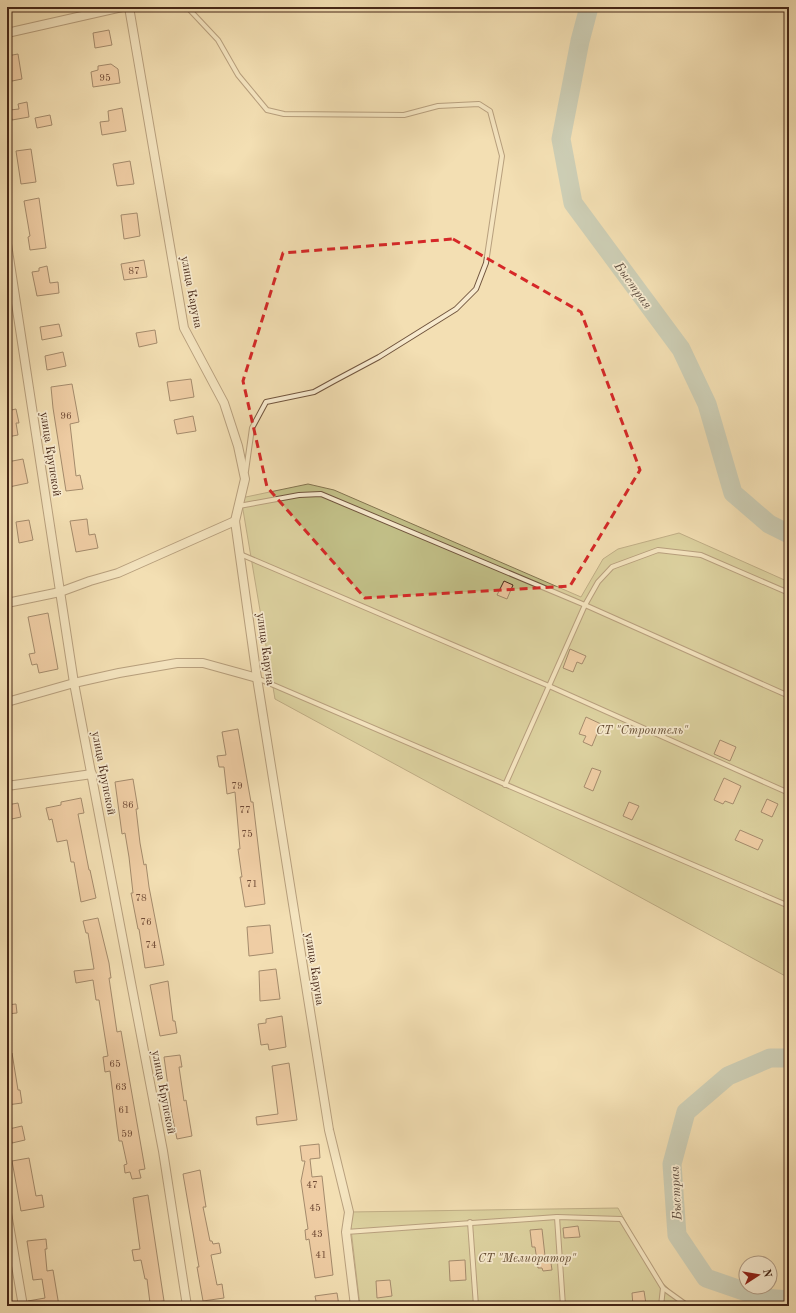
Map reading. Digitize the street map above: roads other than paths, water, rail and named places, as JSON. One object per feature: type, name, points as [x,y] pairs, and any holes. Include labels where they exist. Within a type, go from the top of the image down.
[{"type":"street","points":[[7,33],[122,7]]},
{"type":"street","name":"улица Каруна","points":[[130,7],[184,328],[224,402],[238,446],[245,479],[235,521],[257,678],[329,1130],[349,1212],[346,1232],[355,1306]]},
{"type":"street","name":"улица Крупской","points":[[7,244],[74,683],[163,1151],[187,1306]]},
{"type":"street","points":[[7,603],[60,592],[118,573],[151,560],[235,521]]},
{"type":"street","points":[[7,702],[74,683],[119,673],[177,663],[203,663],[257,678]]},
{"type":"street","points":[[7,786],[92,774]]},
{"type":"street","points":[[7,1213],[23,1306]]},
{"type":"lane","points":[[187,7],[218,40],[238,75],[267,110],[284,114],[404,115],[438,106],[479,104],[490,111],[502,156],[486,263],[476,289],[456,309],[385,353],[314,392],[266,402],[252,428],[245,479]]},
{"type":"lane","points":[[239,506],[299,494],[321,494],[585,605],[789,696]]},
{"type":"lane","points":[[505,784],[585,605],[598,582],[612,567],[658,550],[701,555],[789,593]]},
{"type":"lane","points":[[240,554],[549,686],[789,793]]},
{"type":"lane","points":[[257,678],[789,906]]},
{"type":"lane","points":[[346,1232],[557,1217],[620,1219],[663,1288],[688,1306]]},
{"type":"lane","points":[[557,1217],[563,1306]]},
{"type":"lane","points":[[470,1222],[476,1306]]},
{"type":"lane","points":[[661,1306],[663,1288]]},
{"type":"waterway","name":"Быстрая","points":[[589,7],[580,41],[561,139],[573,203],[681,349],[707,404],[733,493],[769,524],[789,534]]},
{"type":"waterway","name":"Быстрая","points":[[789,1058],[770,1058],[728,1076],[686,1112],[672,1164],[677,1235],[706,1278],[764,1298],[789,1300]]},
{"type":"park label","name":"СТ \"Строитель\"","points":[[642,730]]},
{"type":"park label","name":"СТ \"Мелиоратор\"","points":[[527,1258]]}]
